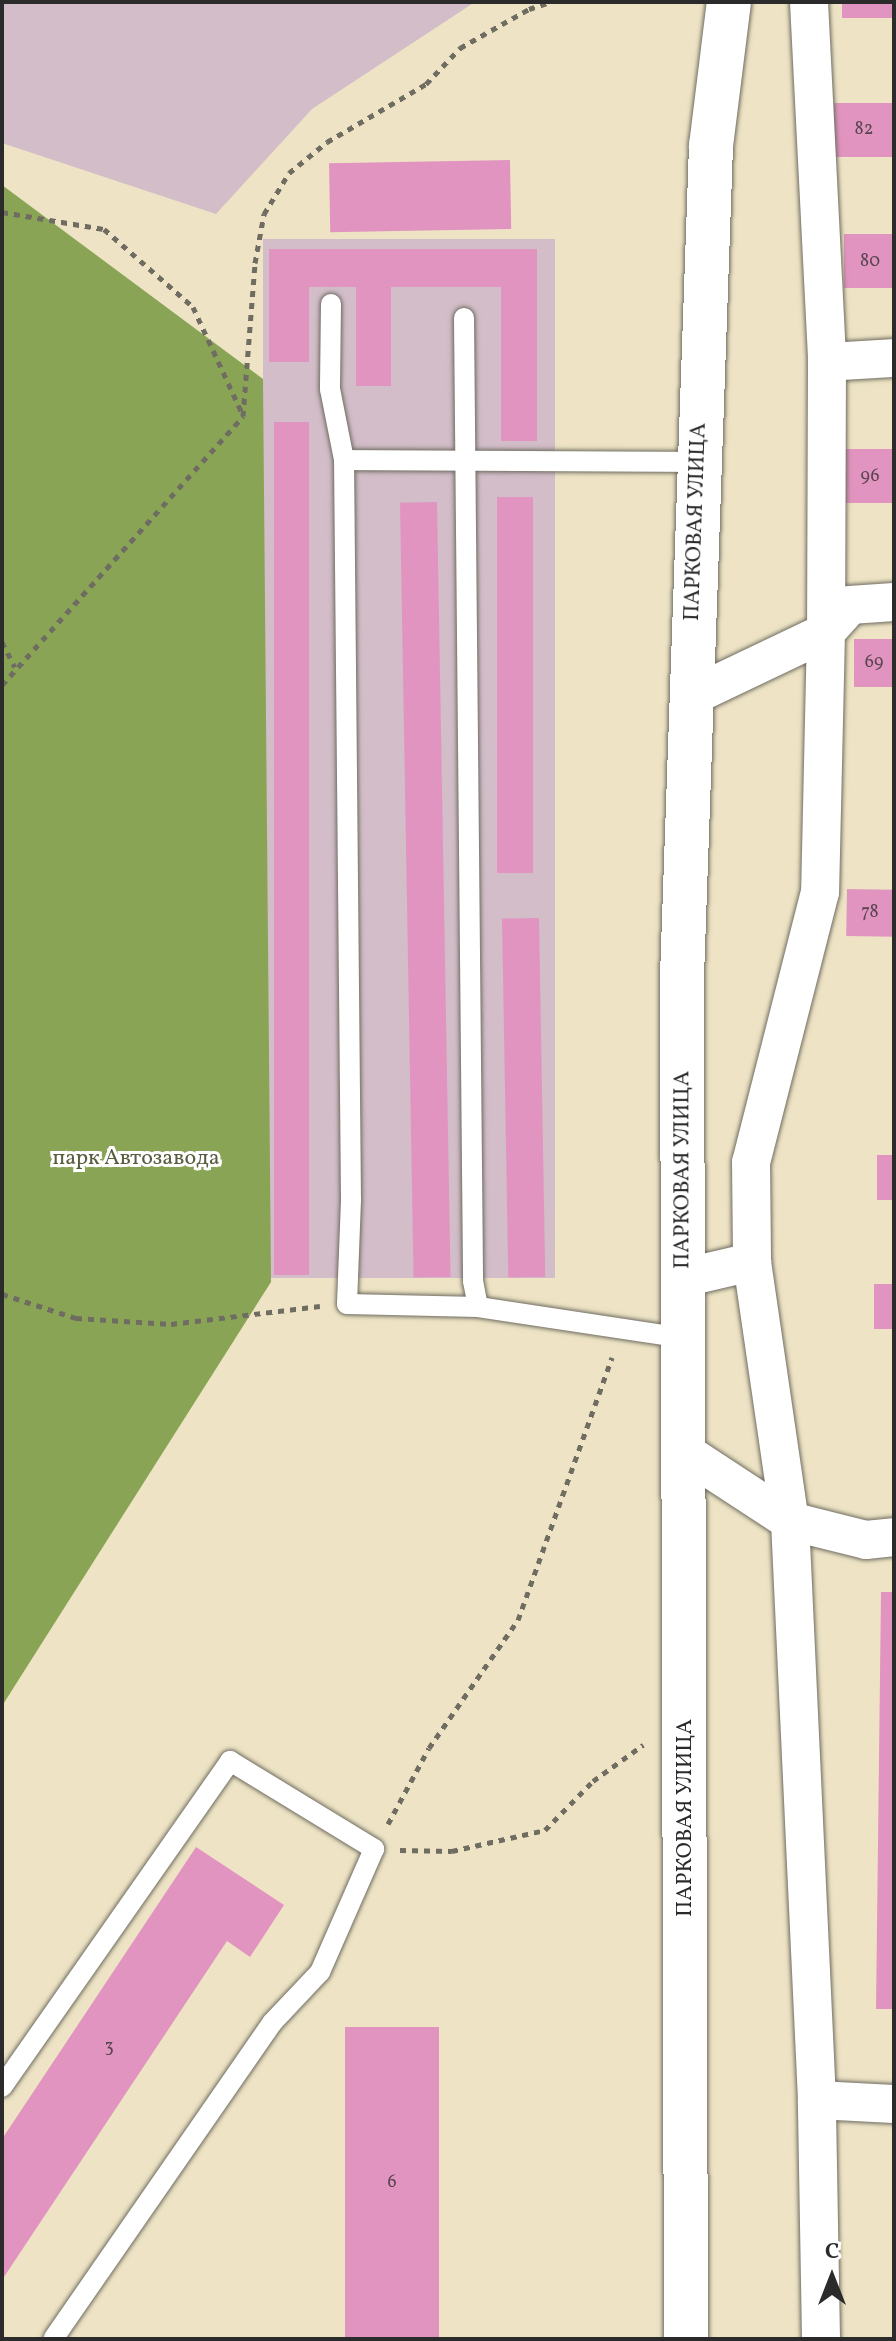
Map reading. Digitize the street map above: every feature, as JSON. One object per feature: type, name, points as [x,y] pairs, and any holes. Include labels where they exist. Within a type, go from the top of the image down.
[{"type":"street","name":"ПАРКОВАЯ УЛИЦА","points":[[686,2339],[682,976],[711,146],[729,2]]},
{"type":"street","points":[[809,2],[827,362],[826,632],[820,892],[751,1162],[752,1262],[790,1521],[817,2100],[821,2339]]},
{"type":"street","points":[[827,362],[894,358]]},
{"type":"street","points":[[690,697],[826,632],[850,605],[894,602]]},
{"type":"street","points":[[683,1278],[752,1262]]},
{"type":"street","points":[[683,1451],[790,1521],[866,1540],[894,1537]]},
{"type":"street","points":[[817,2100],[894,2104]]},
{"type":"lane","points":[[331,304],[330,389],[344,460],[351,1185],[347,1304],[478,1307],[683,1338]]},
{"type":"lane","points":[[464,318],[473,1281],[478,1307]]},
{"type":"lane","points":[[344,460],[698,462]]},
{"type":"lane","points":[[2,2087],[230,1761],[374,1849],[320,1972],[272,2023],[53,2339]]},
{"type":"path","points":[[2,685],[243,416],[255,263],[264,214],[289,173],[327,142],[426,84],[460,48],[529,9],[550,2]]},
{"type":"path","points":[[2,212],[104,229],[193,307],[243,416]]},
{"type":"path","points":[[2,642],[15,667]]},
{"type":"path","points":[[2,1294],[76,1318],[171,1324],[347,1304]]},
{"type":"path","points":[[621,1329],[579,1458],[518,1620],[429,1748],[374,1849],[452,1851],[545,1830],[593,1781],[686,1714]]},
{"type":"shaded area","points":[[2,2],[475,2],[312,109],[216,214],[2,143]]},
{"type":"shaded area","points":[[263,239],[555,239],[555,1278],[263,1278]]},
{"type":"green space","name":"парк Автозавода","points":[[2,185],[263,379],[271,1282],[2,1706]]},
{"type":"building","points":[[842,2],[894,2],[894,18],[842,18]]},
{"type":"building","points":[[834,103],[894,103],[894,157],[834,157]]},
{"type":"building","points":[[510,160],[511,229],[330,232],[329,163]]},
{"type":"building","points":[[844,234],[894,234],[894,288],[844,288]]},
{"type":"building","points":[[269,249],[537,249],[537,441],[501,441],[501,287],[391,287],[391,386],[356,386],[356,287],[309,287],[309,362],[269,362]]},
{"type":"building","points":[[274,422],[309,422],[309,1275],[274,1275]]},
{"type":"building","points":[[845,449],[894,449],[894,503],[845,503]]},
{"type":"building","points":[[497,497],[533,497],[533,873],[497,873]]},
{"type":"building","points":[[437,502],[451,1277],[414,1278],[400,503]]},
{"type":"building","points":[[854,639],[894,639],[894,687],[854,687]]},
{"type":"building","points":[[847,889],[894,890],[893,937],[846,936]]},
{"type":"building","points":[[539,918],[545,1277],[508,1278],[502,919]]},
{"type":"building","points":[[877,1155],[894,1155],[894,1200],[877,1200]]},
{"type":"building","points":[[874,1284],[894,1284],[894,1329],[874,1329]]},
{"type":"building","points":[[881,1592],[894,1592],[894,2009],[876,2009]]},
{"type":"building","points":[[196,1847],[284,1905],[250,1957],[227,1941],[2,2280],[2,2139]]},
{"type":"building","points":[[345,2027],[439,2027],[439,2339],[345,2339]]}]
